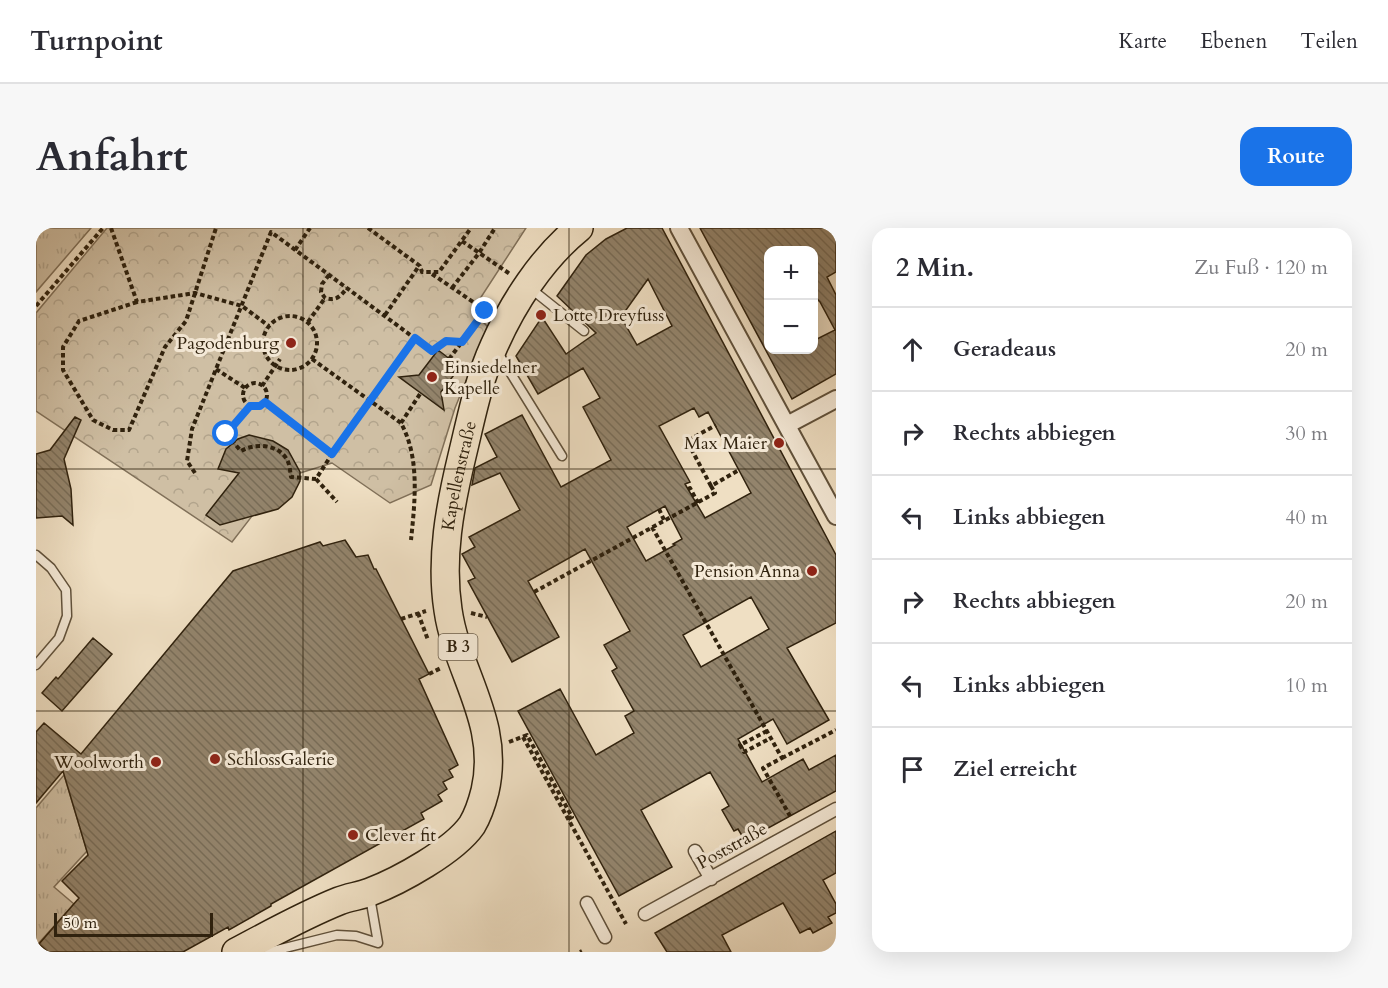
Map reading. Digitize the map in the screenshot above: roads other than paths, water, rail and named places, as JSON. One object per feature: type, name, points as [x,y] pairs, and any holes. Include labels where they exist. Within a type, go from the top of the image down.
[{"type":"main road","name":"Kapellenstraße","points":[[369,893],[450,847],[462,837],[479,812],[489,773],[488,749],[482,714],[450,625],[446,586],[446,543],[456,482],[476,398],[494,345],[528,286],[547,259],[579,228]]},
{"type":"main road","name":"B 3","points":[[237,952],[315,911],[342,899],[369,893]]},
{"type":"main road","name":"B 3","points":[[268,952],[347,911],[369,893]]},
{"type":"street","points":[[679,228],[836,516]]},
{"type":"street","points":[[787,424],[835,402]]},
{"type":"street","name":"Poststraße","points":[[645,914],[836,809]]},
{"type":"street","points":[[695,850],[711,879]]},
{"type":"street","points":[[587,903],[605,937]]},
{"type":"lane","points":[[528,286],[584,331]]},
{"type":"lane","points":[[494,345],[562,456]]},
{"type":"lane","points":[[36,555],[51,568],[66,590],[68,616],[59,638],[36,665]]},
{"type":"lane","points":[[268,952],[337,935],[356,936],[378,943],[369,893]]},
{"type":"place","name":"Lotte Dreyfuss","points":[[541,315]]},
{"type":"place","name":"Pagodenburg","points":[[291,343]]},
{"type":"place","name":"Einsiedelner Kapelle","points":[[432,377]]},
{"type":"place","name":"Max Maier","points":[[779,443]]},
{"type":"place","name":"Pension Anna","points":[[812,571]]},
{"type":"place","name":"SchlossGalerie","points":[[215,759]]},
{"type":"place","name":"Woolworth","points":[[156,762]]},
{"type":"place","name":"Clever fit","points":[[353,835]]}]
